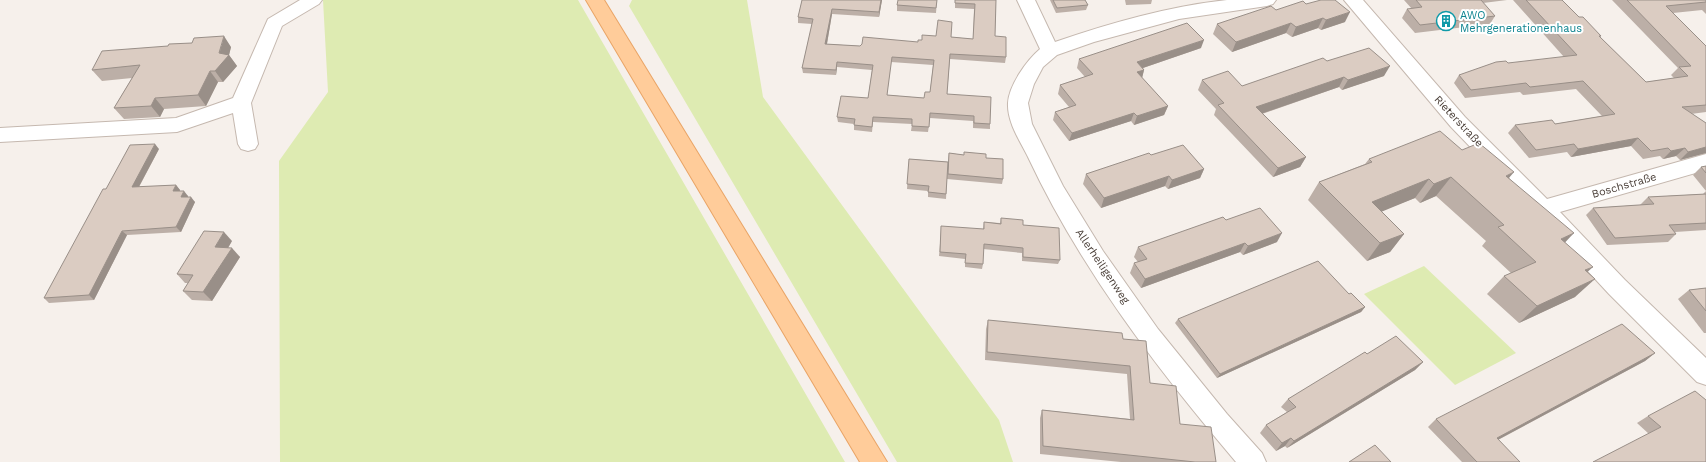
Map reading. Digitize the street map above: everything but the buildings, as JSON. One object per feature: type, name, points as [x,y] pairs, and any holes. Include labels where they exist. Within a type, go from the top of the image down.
[{"type":"main road","points":[[594,0],[874,462]]},
{"type":"street","points":[[248,144],[241,103],[274,23],[313,0]]},
{"type":"street","points":[[1026,0],[1050,51]]},
{"type":"street","name":"Allerheiligenweg","points":[[1253,462],[1218,422],[1150,336],[1095,257],[1054,190],[1022,124],[1018,103],[1024,84],[1036,63],[1050,51],[1180,6],[1268,0]]},
{"type":"street","name":"Rieterstraße","points":[[1353,0],[1458,122],[1543,208],[1616,287],[1706,374]]},
{"type":"street","points":[[0,135],[177,125],[241,103]]},
{"type":"street","name":"Boschstraße","points":[[1543,208],[1706,162]]},
{"type":"green space","points":[[323,0],[578,0],[845,462],[280,462],[279,161],[328,92]]},
{"type":"green space","points":[[632,0],[747,0],[763,97],[999,420],[1013,462],[897,462],[629,6]]},
{"type":"green space","points":[[1424,266],[1516,353],[1455,385],[1364,294]]},
{"type":"place","name":"AWO Mehrgenerationenhaus","points":[[1446,21]]}]
